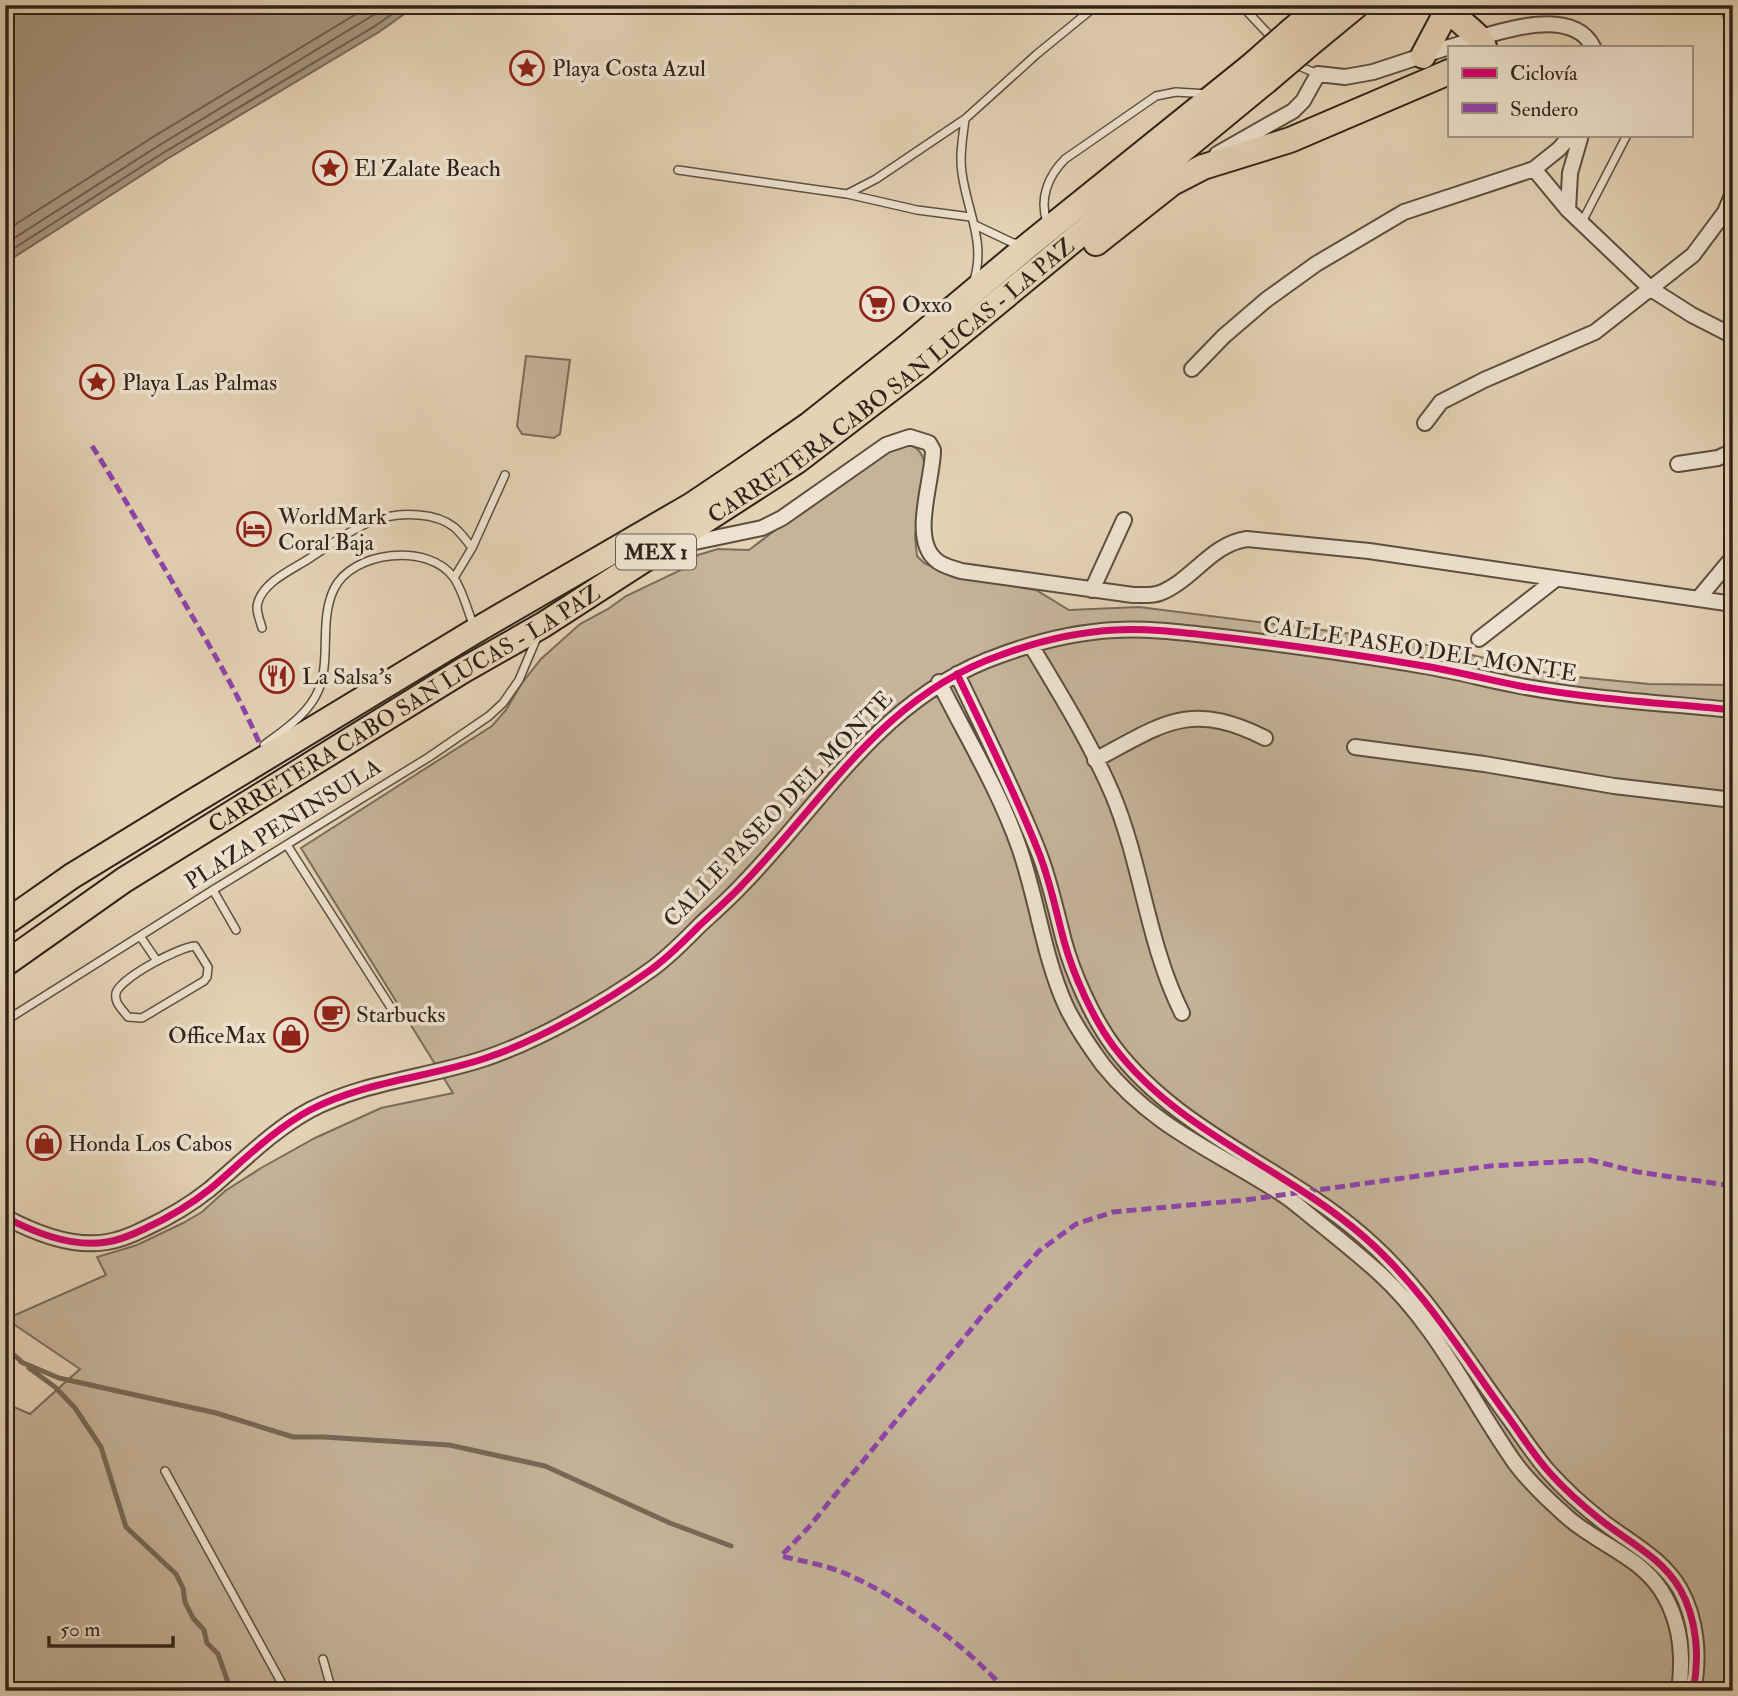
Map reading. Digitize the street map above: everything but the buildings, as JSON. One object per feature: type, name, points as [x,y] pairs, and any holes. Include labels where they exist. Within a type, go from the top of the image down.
[{"type":"highway","name":"CARRETERA CABO SAN LUCAS - LA PAZ","points":[[1299,38],[1322,5]]},
{"type":"highway","name":"CARRETERA CABO SAN LUCAS - LA PAZ","points":[[5,964],[124,880],[462,671],[543,625],[797,461],[918,368],[1299,38],[1357,5]]},
{"type":"highway","points":[[1450,6],[1458,21],[1482,43]]},
{"type":"highway","points":[[1423,56],[1450,6]]},
{"type":"highway","points":[[918,368],[1008,311],[1172,183],[1219,160],[1290,140],[1448,72]]},
{"type":"highway","name":"CARRETERA CABO SAN LUCAS - LA PAZ","points":[[5,923],[72,877],[186,806],[475,631],[692,506],[810,424],[1215,94],[1258,74]]},
{"type":"street","points":[[1729,5],[1733,23]]},
{"type":"street","points":[[1458,46],[1482,43],[1517,28],[1557,24],[1577,29],[1592,46]]},
{"type":"street","points":[[1172,183],[1192,168],[1293,111],[1303,101],[1318,74],[1345,76],[1363,73],[1448,48]]},
{"type":"street","points":[[1192,369],[1224,336],[1266,300],[1316,264],[1404,212],[1534,169],[1570,136]]},
{"type":"street","points":[[1568,210],[1570,173],[1581,136]]},
{"type":"street","points":[[1534,169],[1568,210],[1651,289],[1692,315],[1733,336]]},
{"type":"street","points":[[1425,423],[1441,402],[1595,331],[1693,255],[1725,212],[1733,193]]},
{"type":"street","points":[[661,549],[762,528],[782,518],[886,445],[910,437],[929,443],[933,450],[922,533],[926,550],[937,562],[961,571],[1133,595],[1157,594],[1173,587],[1223,546],[1247,539],[1369,551],[1733,604]]},
{"type":"street","points":[[1678,464],[1718,458],[1733,452]]},
{"type":"street","points":[[1092,590],[1124,520]]},
{"type":"street","points":[[1698,599],[1733,557]]},
{"type":"street","points":[[1479,639],[1556,579]]},
{"type":"street","name":"CALLE PASEO DEL MONTE","points":[[5,1217],[47,1236],[76,1243],[104,1243],[127,1237],[171,1216],[206,1192],[271,1137],[304,1113],[326,1102],[372,1085],[435,1073],[489,1057],[575,1016],[651,970],[683,942],[744,883],[834,777],[905,708],[939,682],[1001,655],[1072,635],[1113,630],[1176,632],[1277,643],[1426,666],[1522,687],[1733,710]]},
{"type":"street","points":[[1032,647],[1112,794],[1158,956],[1182,1013]]},
{"type":"street","points":[[957,674],[1038,851],[1054,898],[1065,943],[1096,1022],[1139,1077],[1170,1105],[1304,1192],[1352,1227],[1402,1273],[1447,1330],[1547,1470],[1601,1520],[1665,1567],[1681,1592],[1695,1632],[1693,1691]]},
{"type":"street","points":[[939,682],[1019,846],[1047,950],[1065,1003],[1083,1037],[1123,1087],[1176,1132],[1283,1194],[1380,1274],[1413,1310],[1444,1350],[1529,1480],[1568,1518],[1607,1546],[1644,1567],[1671,1606],[1681,1639],[1679,1691]]},
{"type":"street","points":[[1095,760],[1154,729],[1188,717],[1243,727],[1265,738]]},
{"type":"street","points":[[1355,747],[1484,764],[1614,786],[1733,800]]},
{"type":"street","points":[[1047,950],[1065,943]]},
{"type":"street","points":[[1529,1480],[1547,1470]]},
{"type":"street","points":[[1681,1652],[1696,1651]]},
{"type":"lane","points":[[847,194],[876,180],[965,119],[1037,54],[1097,5]]},
{"type":"lane","points":[[1241,5],[1301,67],[1318,74]]},
{"type":"lane","points":[[975,225],[1013,243],[1040,237],[1048,183],[1055,169],[1065,159],[1156,96],[1176,92],[1215,94]]},
{"type":"lane","points":[[965,119],[961,148],[962,173],[979,245],[978,265],[970,295]]},
{"type":"lane","points":[[1582,223],[1626,136]]},
{"type":"lane","points":[[678,170],[847,194],[971,217]]},
{"type":"lane","points":[[454,578],[472,548],[505,475]]},
{"type":"lane","points":[[262,628],[257,602],[265,589],[363,523],[383,516],[406,513],[430,516],[453,526],[472,548]]},
{"type":"lane","points":[[250,754],[295,722],[319,690],[324,670],[328,611],[334,588],[359,566],[377,559],[406,555],[414,555],[440,565],[454,578],[475,631]]},
{"type":"lane","name":"PLAZA PENINSULA","points":[[5,1021],[429,757],[496,710],[519,680],[543,625]]},
{"type":"lane","points":[[186,806],[216,777]]},
{"type":"lane","points":[[287,845],[395,1014]]},
{"type":"lane","points":[[213,890],[236,930]]},
{"type":"lane","points":[[140,936],[157,961]]},
{"type":"lane","points":[[194,946],[209,971],[204,981],[142,1018],[131,1019],[117,1002],[117,991],[122,984],[157,961],[194,946]]},
{"type":"lane","points":[[165,1471],[286,1691]]},
{"type":"lane","points":[[323,1658],[332,1691]]},
{"type":"shaded area","points":[[526,356],[570,360],[560,434],[554,438],[522,434],[517,426]]},
{"type":"shaded area","points":[[906,444],[919,451],[925,465],[915,536],[917,556],[924,563],[952,576],[1036,590],[1069,610],[1139,607],[1377,637],[1438,647],[1556,675],[1649,684],[1733,685],[1733,1691],[5,1691],[5,1403],[30,1414],[80,1369],[6,1319],[106,1275],[97,1257],[137,1245],[183,1223],[202,1212],[225,1191],[315,1138],[381,1108],[453,1093],[301,848],[492,726],[541,659],[580,624],[626,596],[683,569],[698,555],[718,549],[749,550],[869,459]]},
{"type":"water","points":[[5,5],[417,5],[379,32],[167,159],[5,263]]},
{"type":"waterway","points":[[5,1347],[22,1362]]},
{"type":"waterway","points":[[21,1362],[59,1378],[216,1413],[293,1437],[449,1445],[545,1466],[670,1523],[731,1546]]},
{"type":"waterway","points":[[29,1368],[55,1387],[75,1408],[101,1447],[126,1527],[176,1574],[193,1618],[204,1630],[207,1643],[218,1654],[231,1691]]},
{"type":"marked path","points":[[92,446],[222,667],[261,747]]},
{"type":"marked path","points":[[1006,1691],[952,1640],[887,1595],[837,1570],[781,1556],[808,1528],[986,1311],[1039,1251],[1076,1224],[1113,1212],[1245,1200],[1490,1166],[1590,1160],[1638,1172],[1733,1186]]},
{"type":"cycle path","points":[[5,1217],[41,1234],[68,1241],[94,1243],[126,1237],[195,1200],[271,1137],[310,1110],[352,1092],[486,1058],[527,1041],[592,1008],[656,966],[676,949],[742,885],[858,754],[889,723],[922,696],[959,673],[1028,646],[1071,635],[1101,631],[1173,632],[1376,658],[1573,694],[1733,710]]},
{"type":"cycle path","points":[[957,674],[1039,853],[1078,982],[1091,1010],[1114,1047],[1140,1077],[1169,1103],[1332,1212],[1363,1236],[1403,1276],[1439,1320],[1549,1472],[1588,1510],[1655,1559],[1673,1578],[1686,1601],[1693,1626],[1696,1652],[1693,1691]]},
{"type":"place","name":"Playa Costa Azul","points":[[527,68]]},
{"type":"place","name":"El Zalate Beach","points":[[330,168]]},
{"type":"place","name":"Oxxo","points":[[877,304]]},
{"type":"place","name":"Playa Las Palmas","points":[[97,382]]},
{"type":"place","name":"WorldMark Coral Baja","points":[[254,529]]},
{"type":"place","name":"La Salsa's","points":[[277,676]]},
{"type":"place","name":"Starbucks","points":[[332,1014]]},
{"type":"place","name":"OfficeMax","points":[[291,1035]]},
{"type":"place","name":"Honda Los Cabos","points":[[44,1143]]}]
